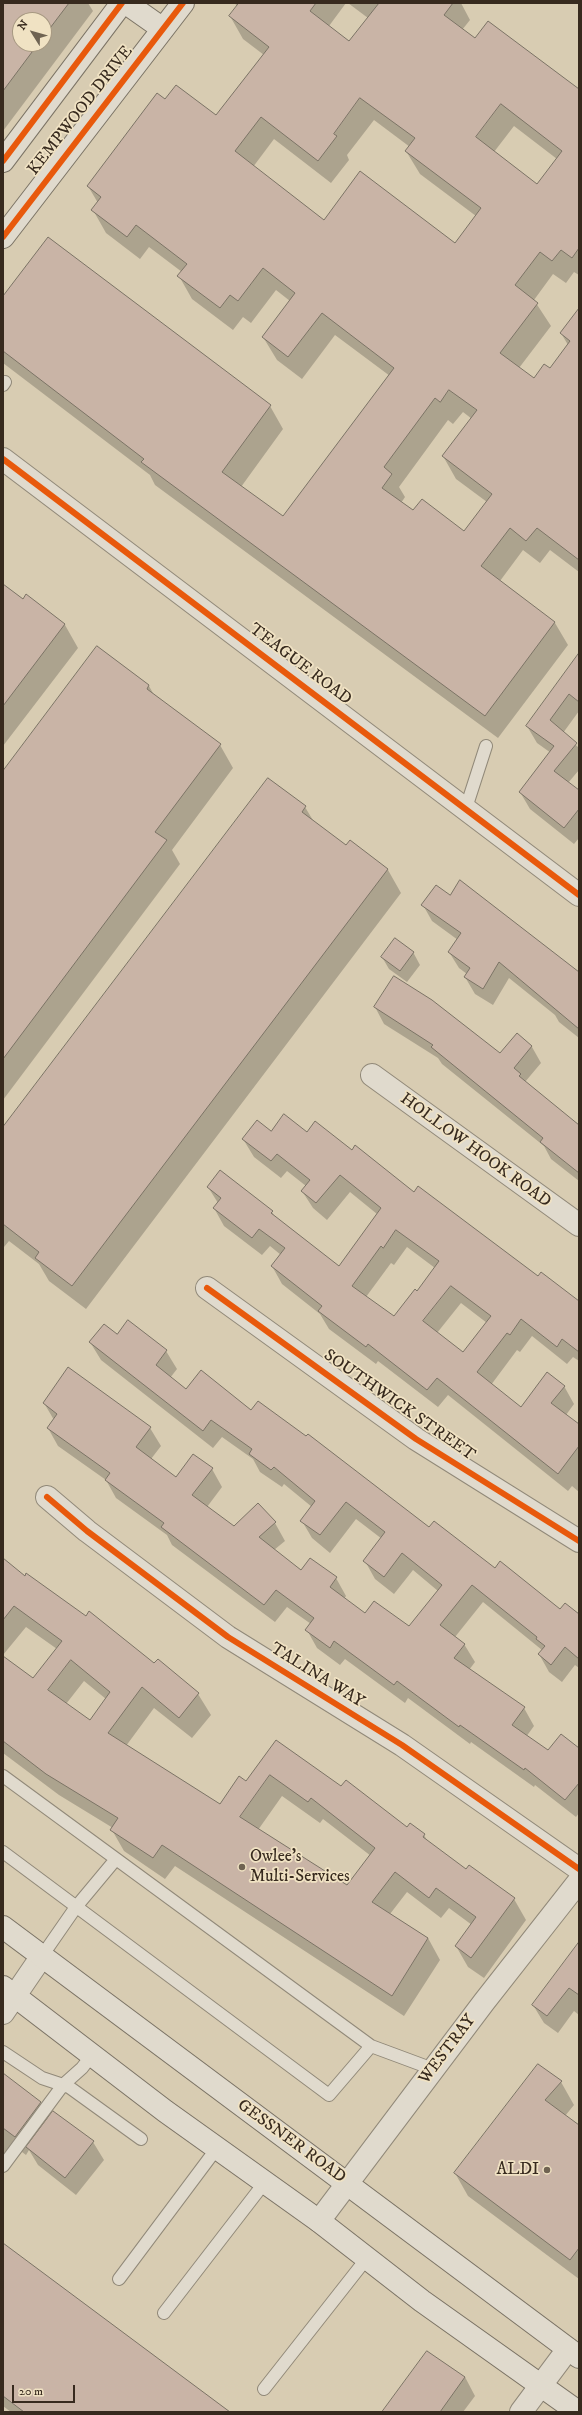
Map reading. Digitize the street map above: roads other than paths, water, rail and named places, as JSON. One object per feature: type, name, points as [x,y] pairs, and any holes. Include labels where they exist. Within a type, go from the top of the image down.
[{"type":"street","name":"KEMPWOOD DRIVE","points":[[3,161],[122,3]]},
{"type":"street","points":[[126,3],[163,29]]},
{"type":"street","name":"KEMPWOOD DRIVE","points":[[3,237],[183,3]]},
{"type":"street","name":"TEAGUE ROAD","points":[[3,459],[579,895]]},
{"type":"street","name":"HOLLOW HOOK ROAD","points":[[372,1076],[536,1196],[579,1225]]},
{"type":"street","name":"SOUTHWICK STREET","points":[[207,1288],[416,1438],[579,1541]]},
{"type":"street","name":"TALINA WAY","points":[[47,1497],[87,1531],[228,1637],[402,1745],[579,1869]]},
{"type":"street","name":"WESTRAY","points":[[319,2221],[433,2069],[579,1881]]},
{"type":"street","name":"GESSNER ROAD","points":[[3,1927],[188,2067],[348,2183],[450,2262],[573,2353]]},
{"type":"street","points":[[42,1956],[7,1998],[92,2055],[217,2148],[319,2221],[422,2300],[578,2412]]},
{"type":"street","points":[[521,2412],[541,2385],[573,2353]]},
{"type":"lane","points":[[466,808],[486,746]]},
{"type":"lane","points":[[3,1776],[371,2046],[433,2069]]},
{"type":"lane","points":[[3,1852],[329,2095],[371,2046]]},
{"type":"lane","points":[[42,1956],[76,1907],[116,1859]]},
{"type":"lane","points":[[3,2052],[42,2078],[69,2087],[141,2139]]},
{"type":"lane","points":[[3,2166],[63,2085],[82,2068],[92,2055]]},
{"type":"lane","points":[[119,2279],[217,2148]]},
{"type":"lane","points":[[164,2313],[265,2182]]},
{"type":"lane","points":[[264,2389],[367,2258]]},
{"type":"place","name":"Owlee's Multi-Services","points":[[242,1867]]},
{"type":"place","name":"ALDI","points":[[547,2170]]}]
